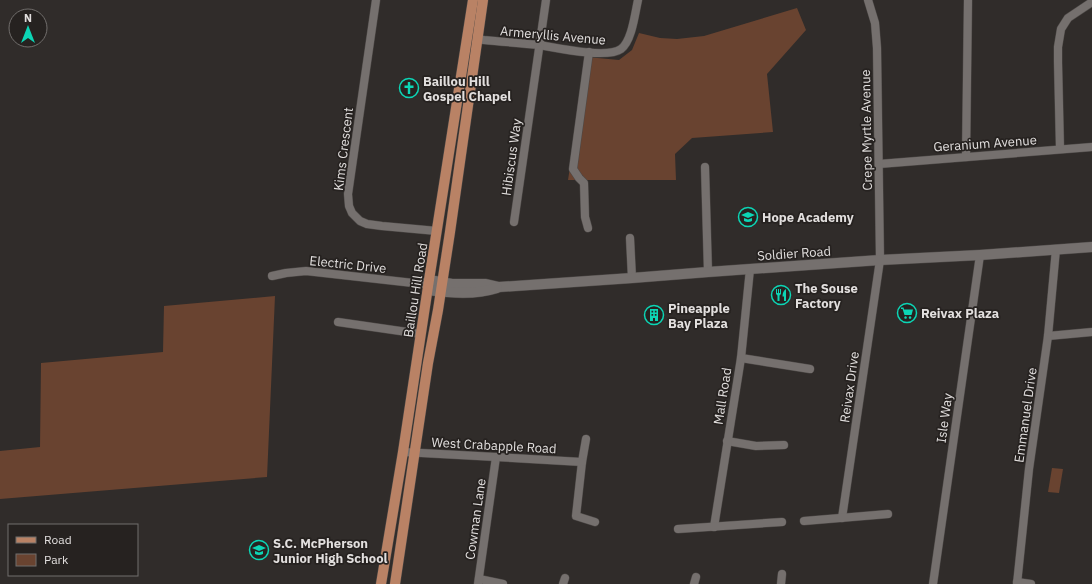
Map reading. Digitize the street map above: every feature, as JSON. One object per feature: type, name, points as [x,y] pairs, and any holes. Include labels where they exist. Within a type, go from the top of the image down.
[{"type":"main road","name":"Baillou Hill Road","points":[[381,584],[404,452],[421,334],[426,285],[437,231],[473,0]]},
{"type":"main road","name":"Baillou Hill Road","points":[[395,584],[428,363],[450,232],[483,0]]},
{"type":"main road","name":"Soldier Road","points":[[426,285],[441,287],[486,284],[499,287],[880,260],[1092,247]]},
{"type":"street","name":"Kims Crescent","points":[[376,0],[348,194],[350,206],[352,213],[360,221],[367,224],[437,231]]},
{"type":"street","name":"Hibiscus Way","points":[[514,222],[546,0]]},
{"type":"street","name":"Armeryllis Avenue","points":[[477,39],[589,52],[612,52],[621,48],[632,30],[638,0]]},
{"type":"street","name":"Crepe Myrtle Avenue","points":[[868,0],[875,23],[877,48],[880,260]]},
{"type":"street","points":[[966,157],[968,0]]},
{"type":"street","points":[[1060,149],[1058,47],[1061,29],[1068,18],[1092,2]]},
{"type":"street","points":[[588,228],[585,217],[584,183],[573,169],[589,52]]},
{"type":"street","name":"Geranium Avenue","points":[[879,164],[1092,147]]},
{"type":"street","points":[[705,167],[708,272]]},
{"type":"street","points":[[630,238],[632,278]]},
{"type":"street","name":"Emmanuel Drive","points":[[1017,583],[1029,469],[1048,336],[1056,249]]},
{"type":"street","name":"Isle Way","points":[[933,584],[980,255]]},
{"type":"street","name":"Reivax Drive","points":[[842,518],[880,260]]},
{"type":"street","name":"Mall Road","points":[[714,527],[741,358],[750,269]]},
{"type":"street","name":"Electric Drive","points":[[272,276],[306,271],[426,285]]},
{"type":"street","points":[[338,322],[421,334]]},
{"type":"street","points":[[1048,336],[1092,332]]},
{"type":"street","points":[[741,358],[810,368]]},
{"type":"street","points":[[586,439],[576,516],[595,522]]},
{"type":"street","points":[[727,441],[756,446],[784,444]]},
{"type":"street","name":"West Crabapple Road","points":[[404,452],[582,462]]},
{"type":"street","name":"Cowman Lane","points":[[479,581],[496,457]]},
{"type":"street","points":[[804,521],[888,514]]},
{"type":"street","points":[[678,529],[782,522]]},
{"type":"street","points":[[780,584],[782,574]]},
{"type":"street","points":[[479,581],[503,584]]},
{"type":"street","points":[[1017,583],[1031,584]]},
{"type":"green space","points":[[797,8],[806,30],[767,74],[773,132],[692,138],[675,154],[676,180],[568,180],[587,57],[619,60],[632,50],[639,33],[660,38],[677,39],[704,36]]},
{"type":"green space","points":[[275,296],[267,477],[0,499],[0,451],[40,447],[41,363],[163,352],[164,306]]},
{"type":"green space","points":[[1052,468],[1063,469],[1059,493],[1048,492]]},
{"type":"place","name":"Baillou Hill Gospel Chapel","points":[[409,88]]},
{"type":"place","name":"Hope Academy","points":[[748,217]]},
{"type":"place","name":"The Souse Factory","points":[[781,295]]},
{"type":"place","name":"Reivax Plaza","points":[[907,313]]},
{"type":"place","name":"Pineapple Bay Plaza","points":[[654,315]]},
{"type":"place","name":"S.C. McPherson Junior High School","points":[[259,550]]}]
